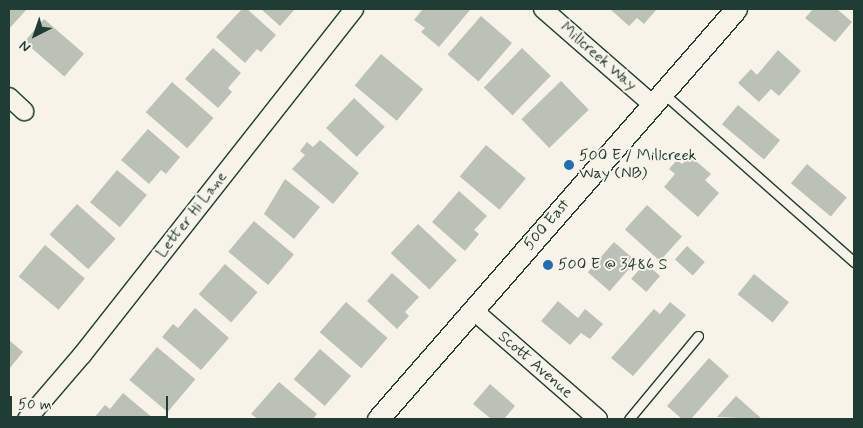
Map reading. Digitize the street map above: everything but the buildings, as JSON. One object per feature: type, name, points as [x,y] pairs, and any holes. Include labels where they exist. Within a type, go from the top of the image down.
[{"type":"street","name":"Letter Hi Lane","points":[[27,419],[82,356],[354,9]]},
{"type":"street","name":"Millcreek Way","points":[[543,9],[657,98]]},
{"type":"street","name":"500 East","points":[[378,419],[736,9]]},
{"type":"street","points":[[9,97],[24,111]]},
{"type":"street","name":"Scott Avenue","points":[[473,310],[598,419]]},
{"type":"lane","points":[[657,98],[854,262]]},
{"type":"lane","points":[[629,419],[698,336]]},
{"type":"place","name":"500 E / Millcreek Way (NB)","points":[[569,165]]},
{"type":"place","name":"500 E @ 3486 S","points":[[548,265]]}]
